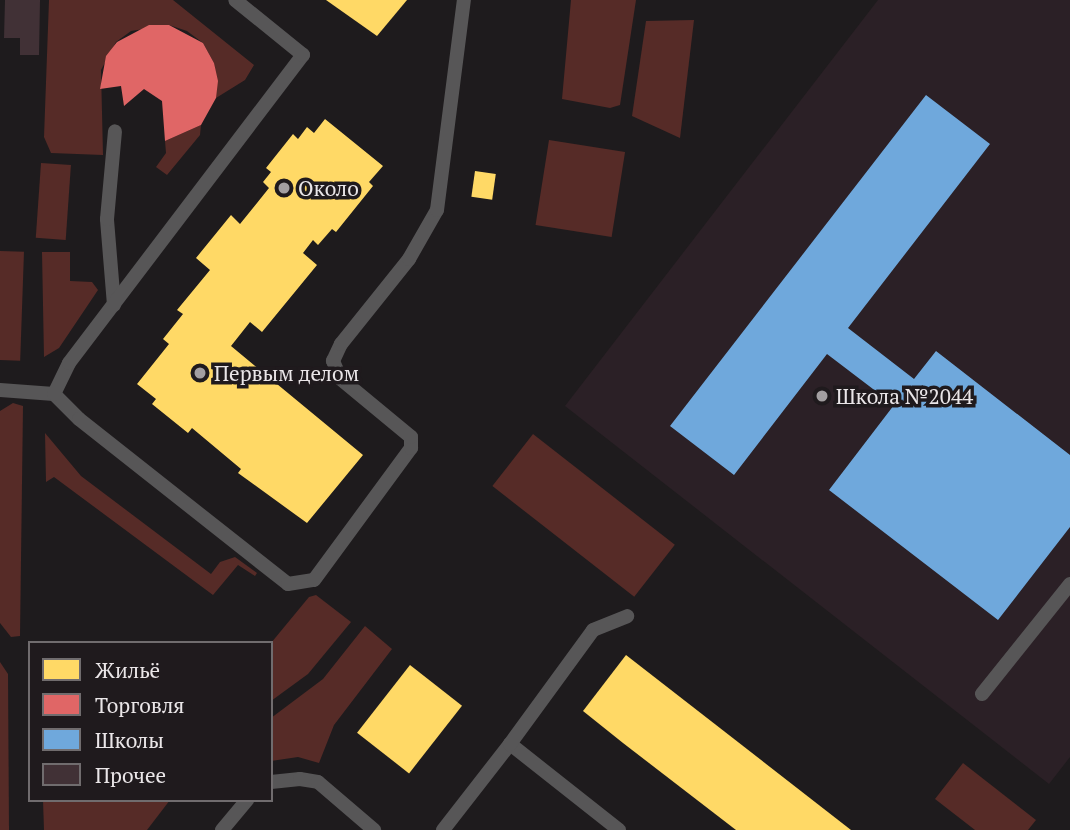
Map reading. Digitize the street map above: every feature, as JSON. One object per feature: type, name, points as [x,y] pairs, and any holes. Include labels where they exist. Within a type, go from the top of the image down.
[{"type":"lane","points":[[54,394],[69,363],[303,55],[234,0]]},
{"type":"lane","points":[[0,390],[54,394],[79,419],[288,584],[314,580],[411,448],[411,437],[341,379],[333,361],[341,344],[409,259],[437,210],[464,0]]},
{"type":"lane","points":[[114,305],[107,219],[115,131]]},
{"type":"lane","points":[[982,694],[1070,584]]},
{"type":"lane","points":[[443,830],[593,630],[627,616]]},
{"type":"lane","points":[[510,744],[620,830]]},
{"type":"lane","points":[[273,782],[300,779],[318,782],[374,830]]},
{"type":"lane","points":[[222,830],[245,802]]},
{"type":"shaded area","points":[[49,0],[173,0],[254,65],[245,80],[216,98],[214,63],[203,43],[187,31],[169,25],[131,31],[116,42],[101,70],[103,155],[51,153],[44,137]]},
{"type":"shaded area","points":[[571,0],[636,0],[620,105],[610,108],[562,99]]},
{"type":"shaded area","name":"Школа №2044","points":[[878,0],[1070,0],[1070,757],[1049,784],[565,406]]},
{"type":"shaded area","points":[[694,20],[680,138],[632,116],[646,21]]},
{"type":"shaded area","points":[[201,125],[200,135],[167,175],[156,167],[166,153],[165,141]]},
{"type":"shaded area","points":[[549,140],[625,152],[612,237],[536,225]]},
{"type":"shaded area","points":[[41,163],[71,165],[66,240],[36,238]]},
{"type":"shaded area","points":[[0,251],[24,252],[20,361],[0,360]]},
{"type":"shaded area","points":[[42,252],[70,252],[70,281],[92,282],[98,290],[59,348],[44,357]]},
{"type":"shaded area","points":[[13,403],[23,406],[20,636],[11,637],[0,623],[0,411]]},
{"type":"shaded area","points":[[45,433],[81,476],[211,574],[220,562],[235,557],[257,573],[255,576],[238,565],[213,595],[54,477],[46,482]]},
{"type":"shaded area","points":[[533,434],[675,545],[634,597],[492,486]]},
{"type":"shaded area","points":[[316,595],[351,622],[308,674],[273,700],[273,641],[309,597]]},
{"type":"shaded area","points":[[365,626],[392,649],[334,725],[319,763],[298,757],[273,761],[273,716],[323,679]]},
{"type":"shaded area","points":[[0,662],[8,674],[9,830],[0,830]]},
{"type":"shaded area","points":[[963,763],[1036,820],[1028,830],[975,830],[935,799]]},
{"type":"shaded area","points":[[43,802],[168,802],[147,830],[44,830]]},
{"type":"building: Жильё","points":[[326,0],[407,0],[377,36]]},
{"type":"building: Жильё","points":[[325,119],[383,166],[369,182],[373,186],[336,232],[332,229],[318,245],[313,240],[303,253],[317,265],[262,332],[250,322],[231,346],[363,455],[307,523],[238,473],[241,469],[192,428],[188,433],[152,404],[156,399],[137,384],[169,344],[163,339],[183,314],[177,310],[210,270],[196,258],[231,215],[240,224],[269,188],[263,182],[271,172],[266,168],[293,134],[298,139],[307,127],[314,133]]},
{"type":"building: Жильё","points":[[475,171],[496,174],[492,200],[471,197]]},
{"type":"building: Жильё","points":[[626,655],[851,830],[736,830],[623,743],[583,711]]},
{"type":"building: Жильё","points":[[410,665],[462,706],[409,773],[357,733]]},
{"type":"building: Торговля","points":[[149,25],[169,25],[203,43],[214,63],[218,81],[216,98],[201,125],[165,141],[162,101],[144,89],[124,106],[121,86],[100,89],[106,56],[117,42]]},
{"type":"building: Школы","points":[[926,95],[990,144],[848,328],[914,379],[936,351],[1070,455],[1070,527],[998,620],[829,490],[894,405],[827,354],[734,475],[670,426]]},
{"type":"building: Прочее","points":[[5,0],[40,0],[39,55],[20,55],[20,38],[4,38]]},
{"type":"place","name":"Около","points":[[284,188]]},
{"type":"place","name":"Первым делом","points":[[200,373]]},
{"type":"place","name":"Школа №2044","points":[[822,396]]}]
